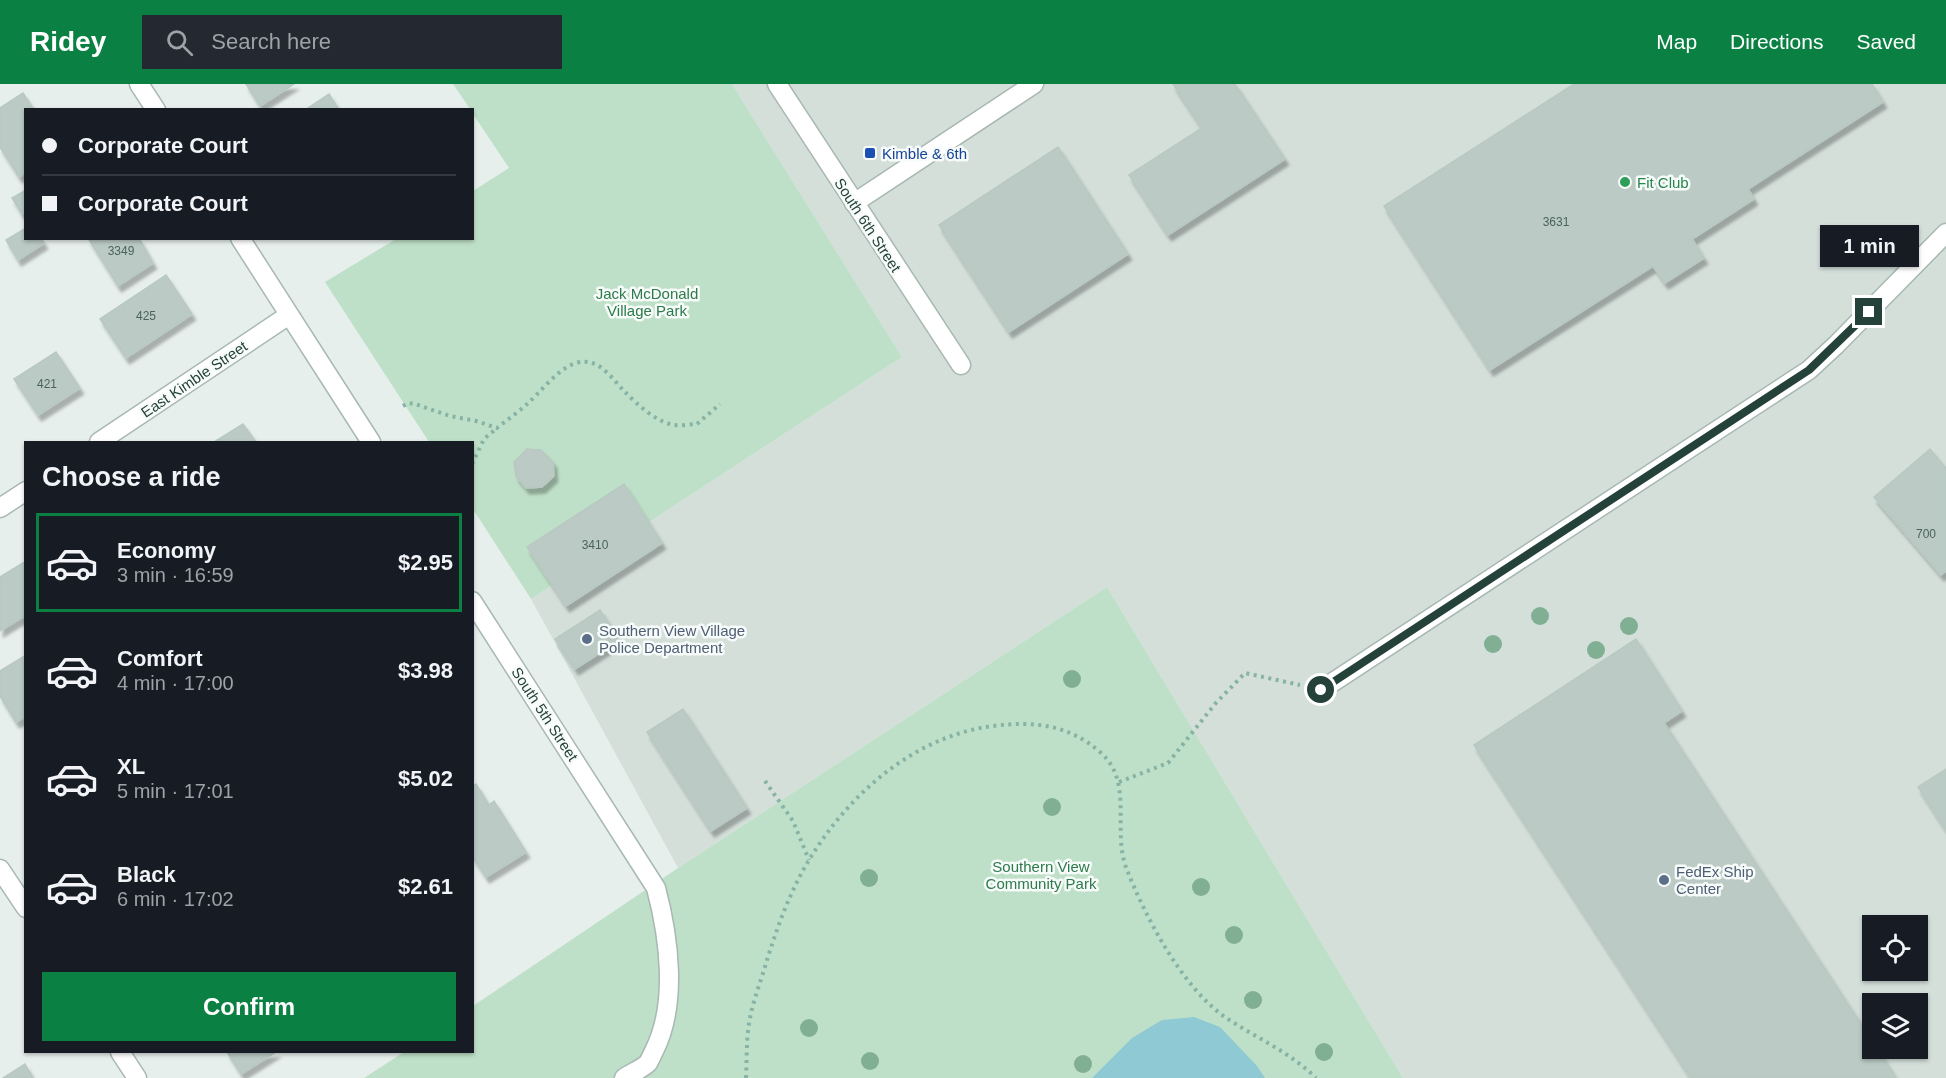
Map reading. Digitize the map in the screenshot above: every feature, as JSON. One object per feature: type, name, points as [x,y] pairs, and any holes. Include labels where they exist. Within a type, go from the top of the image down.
[{"type":"street","points":[[140,84],[155,108]]},
{"type":"street","name":"South 6th Street","points":[[777,84],[961,364]]},
{"type":"street","points":[[854,203],[1034,84]]},
{"type":"street","points":[[1321,690],[1809,370],[1946,233]]},
{"type":"street","points":[[241,240],[370,441]]},
{"type":"street","name":"East Kimble Street","points":[[100,441],[289,315]]},
{"type":"street","points":[[0,508],[24,492]]},
{"type":"street","name":"South 5th Street","points":[[474,604],[656,888],[663,913],[668,950],[668,1002],[661,1038],[648,1063],[624,1078]]},
{"type":"street","points":[[0,869],[24,905]]},
{"type":"street","points":[[121,1053],[137,1078]]},
{"type":"path","points":[[474,460],[484,439],[526,405],[555,376],[576,363],[598,366],[611,374],[624,391],[654,416],[674,425],[697,424],[720,404]]},
{"type":"path","points":[[403,406],[408,403],[415,404],[497,428]]},
{"type":"path","points":[[1119,782],[1168,763],[1215,704],[1245,673],[1321,690]]},
{"type":"path","points":[[746,1078],[750,1019],[773,940],[794,888],[809,860],[836,820],[864,791],[901,761],[932,744],[958,733],[1020,723],[1050,726],[1076,735],[1100,751],[1110,761],[1119,782],[1121,850],[1125,866],[1173,960],[1194,988],[1223,1016],[1278,1048],[1317,1078]]},
{"type":"path","points":[[765,781],[793,821],[809,860]]},
{"type":"shaded area","points":[[732,84],[1946,84],[1946,1078],[1403,1078],[1107,587],[678,868],[531,599],[902,357]]},
{"type":"green space","name":"Jack McDonald Village Park","points":[[453,84],[732,84],[902,357],[531,599],[474,511],[474,441],[428,441],[325,282],[394,240],[474,240],[474,190],[509,168],[474,116],[474,108],[469,108]]},
{"type":"green space","name":"Southern View Community Park","points":[[1107,587],[1403,1078],[364,1078],[402,1053],[474,1053],[474,1005],[678,868]]},
{"type":"water","points":[[1194,1017],[1220,1027],[1257,1066],[1265,1078],[1092,1078],[1132,1038],[1162,1020]]},
{"type":"building","points":[[246,84],[294,84],[260,106]]},
{"type":"building","points":[[1173,84],[1235,84],[1285,159],[1168,235],[1129,175],[1202,128]]},
{"type":"building","points":[[1574,84],[1872,84],[1883,102],[1748,189],[1754,199],[1692,239],[1704,258],[1665,283],[1653,266],[1490,370],[1384,206]]},
{"type":"building","points":[[23,93],[33,108],[24,108],[24,173],[19,177],[0,147],[0,108]]},
{"type":"building","points":[[329,94],[338,108],[308,108]]},
{"type":"building","points":[[1058,147],[1128,254],[1009,332],[939,225]]},
{"type":"building","points":[[24,191],[24,212],[22,214],[12,198]]},
{"type":"building","points":[[24,229],[24,240],[42,240],[44,243],[18,260],[6,240]]},
{"type":"building","points":[[89,240],[140,240],[153,263],[118,286]]},
{"type":"building","points":[[166,275],[192,314],[126,358],[100,319]]},
{"type":"building","points":[[56,352],[80,388],[38,415],[14,379]]},
{"type":"building","points":[[243,424],[255,441],[216,441]]},
{"type":"building","points":[[527,449],[541,450],[553,462],[554,476],[542,487],[526,488],[516,476],[514,462]]},
{"type":"building","points":[[1930,449],[1946,468],[1946,571],[1941,575],[1874,497]]},
{"type":"building","points":[[624,484],[662,543],[566,606],[527,547]]},
{"type":"building","points":[[24,562],[24,616],[0,631],[0,577]]},
{"type":"building","points":[[600,610],[620,640],[575,669],[555,639]]},
{"type":"building","name":"FedEx Ship Center","points":[[1636,639],[1682,711],[1664,723],[1862,1026],[1862,1059],[1884,1059],[1896,1078],[1691,1078],[1474,745]]},
{"type":"building","points":[[24,656],[24,717],[16,722],[0,696],[0,671]]},
{"type":"building","points":[[683,709],[747,808],[711,831],[647,732]]},
{"type":"building","points":[[1946,769],[1946,830],[1918,787]]},
{"type":"building","points":[[476,784],[489,805],[494,801],[526,852],[486,877],[474,859],[474,786]]},
{"type":"building","points":[[228,1053],[274,1053],[241,1074]]},
{"type":"building","points":[[25,1064],[33,1078],[3,1078]]},
{"type":"place","name":"Kimble & 6th","points":[[870,153]]},
{"type":"place","name":"Fit Club","points":[[1625,182]]},
{"type":"place","name":"Southern View Village Police Department","points":[[587,639]]},
{"type":"place","name":"FedEx Ship Center","points":[[1664,880]]},
{"type":"route","points":[[1321,690],[1809,370],[1869,312]]}]
